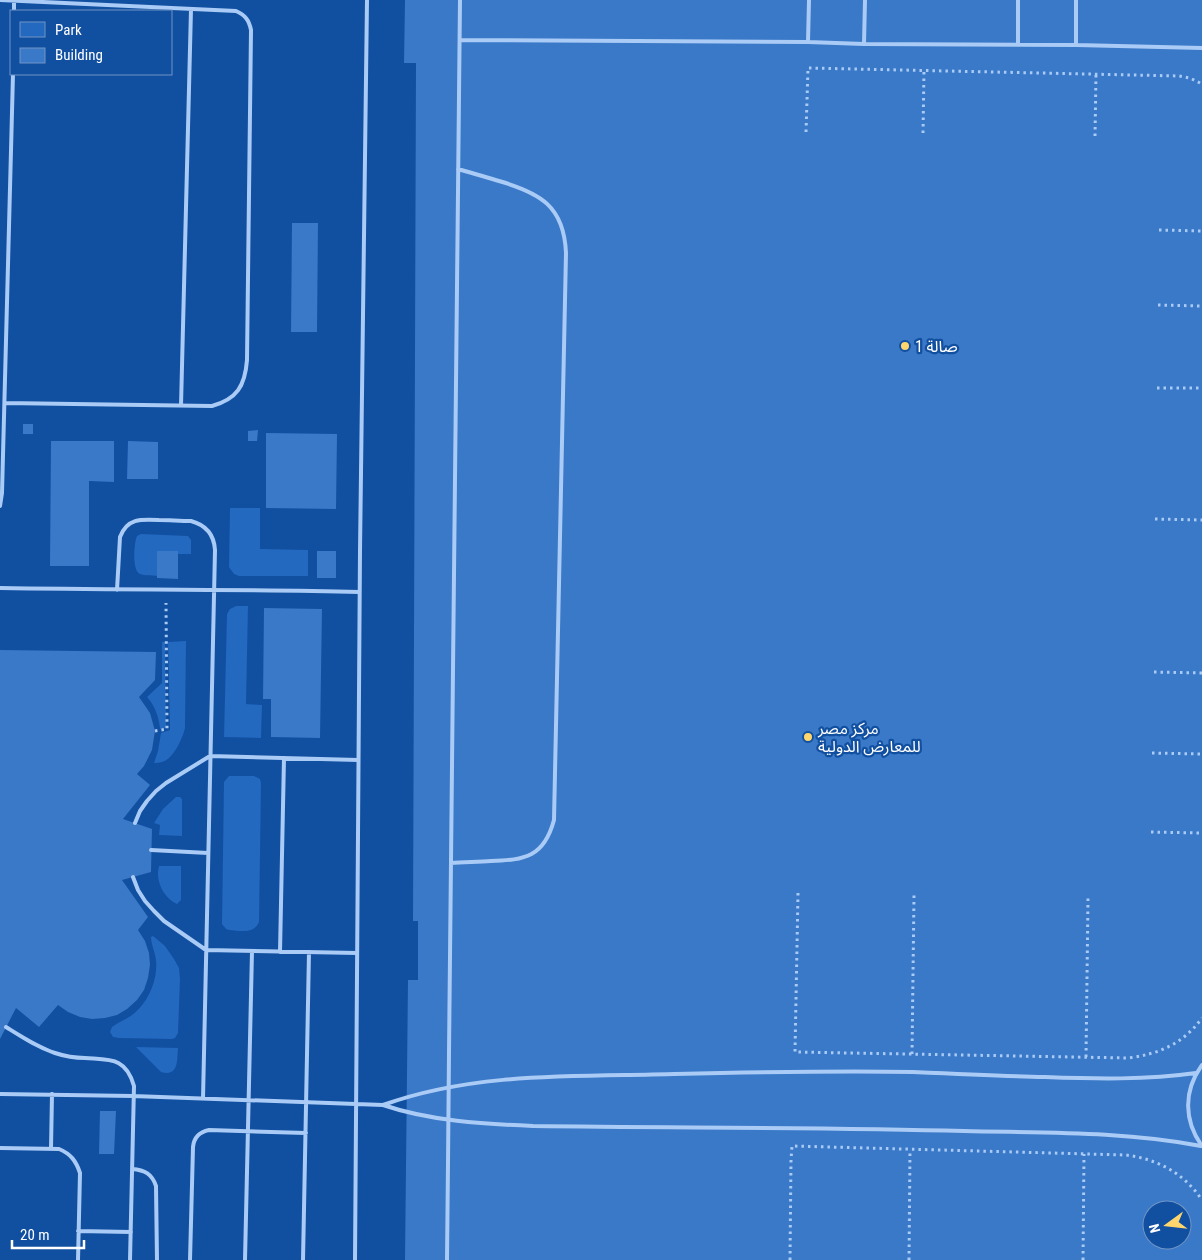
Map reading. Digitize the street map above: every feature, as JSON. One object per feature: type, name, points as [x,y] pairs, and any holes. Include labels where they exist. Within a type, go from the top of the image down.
[{"type":"lane","points":[[0,0],[236,11],[246,18],[251,30],[247,360],[246,372],[238,391],[222,404],[212,406],[5,403]]},
{"type":"lane","points":[[355,1260],[359,592],[367,0]]},
{"type":"lane","points":[[447,1260],[460,0]]},
{"type":"lane","points":[[808,42],[809,0]]},
{"type":"lane","points":[[864,44],[865,0]]},
{"type":"lane","points":[[1018,0],[1018,45]]},
{"type":"lane","points":[[1076,0],[1076,45]]},
{"type":"lane","points":[[181,406],[191,9]]},
{"type":"lane","points":[[460,40],[808,42],[1202,48]]},
{"type":"lane","points":[[0,506],[5,403],[12,75]]},
{"type":"lane","points":[[451,863],[507,861],[529,856],[546,841],[554,820],[566,253],[563,229],[558,218],[542,199],[532,192],[458,169]]},
{"type":"lane","points":[[117,590],[120,537],[126,526],[136,520],[143,519],[190,521],[198,523],[209,530],[215,543],[215,550],[203,1099]]},
{"type":"lane","points":[[0,588],[359,592]]},
{"type":"lane","points":[[135,823],[144,806],[156,791],[210,756],[358,760]]},
{"type":"lane","points":[[280,952],[284,758]]},
{"type":"lane","points":[[151,850],[208,853]]},
{"type":"lane","points":[[133,877],[142,895],[154,912],[206,950],[357,953]]},
{"type":"lane","points":[[245,1260],[252,951]]},
{"type":"lane","points":[[303,1260],[310,952]]},
{"type":"lane","points":[[6,1027],[31,1043],[57,1054],[115,1061],[122,1065],[132,1078],[134,1086],[130,1260]]},
{"type":"lane","points":[[1202,1065],[1191,1084],[1188,1097],[1190,1123],[1194,1135],[1202,1146]]},
{"type":"lane","points":[[383,1105],[435,1090],[488,1081],[541,1076],[739,1072],[911,1072],[1114,1079],[1155,1078],[1196,1073]]},
{"type":"lane","points":[[0,1094],[133,1096],[383,1105],[423,1116],[502,1125],[910,1129],[1107,1134],[1144,1136],[1202,1146]]},
{"type":"lane","points":[[51,1148],[52,1094]]},
{"type":"lane","points":[[190,1260],[194,1141],[197,1135],[209,1130],[306,1133]]},
{"type":"lane","points":[[0,1148],[59,1149],[67,1152],[78,1165],[80,1173],[78,1260]]},
{"type":"lane","points":[[132,1169],[145,1171],[154,1180],[156,1186],[157,1260]]},
{"type":"lane","points":[[78,1231],[131,1232]]},
{"type":"path","points":[[806,132],[808,68],[1178,76],[1190,78],[1202,84]]},
{"type":"path","points":[[923,133],[924,70]]},
{"type":"path","points":[[1095,136],[1096,74]]},
{"type":"path","points":[[1159,230],[1202,231]]},
{"type":"path","points":[[1158,305],[1202,306]]},
{"type":"path","points":[[1157,388],[1202,388]]},
{"type":"path","points":[[1156,519],[1202,520]]},
{"type":"path","points":[[155,731],[168,729],[166,590]]},
{"type":"path","points":[[1154,672],[1202,673]]},
{"type":"path","points":[[1152,753],[1202,754]]},
{"type":"path","points":[[1151,832],[1202,833]]},
{"type":"path","points":[[798,893],[796,1052],[1128,1058],[1158,1052],[1172,1045],[1185,1036],[1202,1018]]},
{"type":"path","points":[[912,1054],[914,895]]},
{"type":"path","points":[[1086,1058],[1088,898]]},
{"type":"path","points":[[790,1260],[792,1146],[1126,1155],[1163,1165],[1184,1178],[1202,1200]]},
{"type":"path","points":[[909,1260],[910,1150]]},
{"type":"path","points":[[1083,1260],[1084,1154]]},
{"type":"green space","points":[[230,508],[260,508],[260,549],[308,550],[308,576],[239,576],[234,574],[229,567]]},
{"type":"green space","points":[[141,534],[188,536],[191,540],[191,554],[178,554],[178,551],[157,551],[157,576],[140,574],[137,572],[134,553],[137,536]]},
{"type":"green space","points":[[236,606],[248,606],[246,704],[262,705],[261,738],[224,737],[227,614],[230,609]]},
{"type":"green space","points":[[186,641],[185,728],[183,736],[172,755],[164,761],[154,763],[161,733],[170,730],[168,642]]},
{"type":"green space","points":[[162,642],[165,642],[166,728],[160,729],[156,712],[147,697],[162,683]]},
{"type":"green space","points":[[229,776],[254,776],[260,779],[261,783],[259,922],[257,926],[246,931],[229,930],[222,924],[224,782]]},
{"type":"green space","points":[[176,797],[182,799],[182,836],[159,835],[160,825],[154,823],[163,809]]},
{"type":"green space","points":[[159,866],[181,866],[181,900],[177,904],[168,898],[161,888],[158,877]]},
{"type":"green space","points":[[153,936],[165,946],[179,968],[178,1033],[172,1039],[113,1037],[110,1032],[112,1027],[138,1010],[147,998],[154,983],[156,968],[151,940]]},
{"type":"green space","points":[[136,1047],[178,1048],[177,1062],[174,1070],[167,1073],[161,1072]]},
{"type":"building","name":"مركز مصر للمعارض الدولية","points":[[405,0],[1202,0],[1202,1260],[405,1260],[408,980],[418,980],[418,921],[413,921],[416,63],[404,63]]},
{"type":"building","points":[[292,223],[318,223],[317,332],[291,332]]},
{"type":"building","points":[[23,424],[33,424],[33,434],[23,434]]},
{"type":"building","points":[[258,430],[257,441],[248,441],[248,431]]},
{"type":"building","points":[[266,433],[337,434],[336,509],[266,508]]},
{"type":"building","points":[[51,441],[114,441],[114,482],[89,481],[89,566],[50,566]]},
{"type":"building","points":[[128,441],[158,442],[158,479],[127,479]]},
{"type":"building","points":[[157,551],[178,551],[178,579],[157,578]]},
{"type":"building","points":[[317,551],[336,551],[336,578],[317,578]]},
{"type":"building","points":[[264,608],[322,609],[320,738],[271,737],[271,699],[263,699]]},
{"type":"building","points":[[0,650],[156,652],[155,680],[139,697],[150,713],[155,731],[152,750],[144,766],[137,774],[150,785],[123,819],[152,829],[151,872],[122,880],[148,917],[138,930],[145,941],[149,953],[150,965],[144,990],[127,1009],[117,1015],[105,1018],[92,1019],[80,1017],[58,1005],[39,1027],[16,1008],[0,1039]]},
{"type":"building","points":[[100,1111],[116,1111],[114,1154],[99,1154]]},
{"type":"place","name":"صالة 1","points":[[905,346]]},
{"type":"place","name":"مركز مصر للمعارض الدولية","points":[[808,737]]}]
